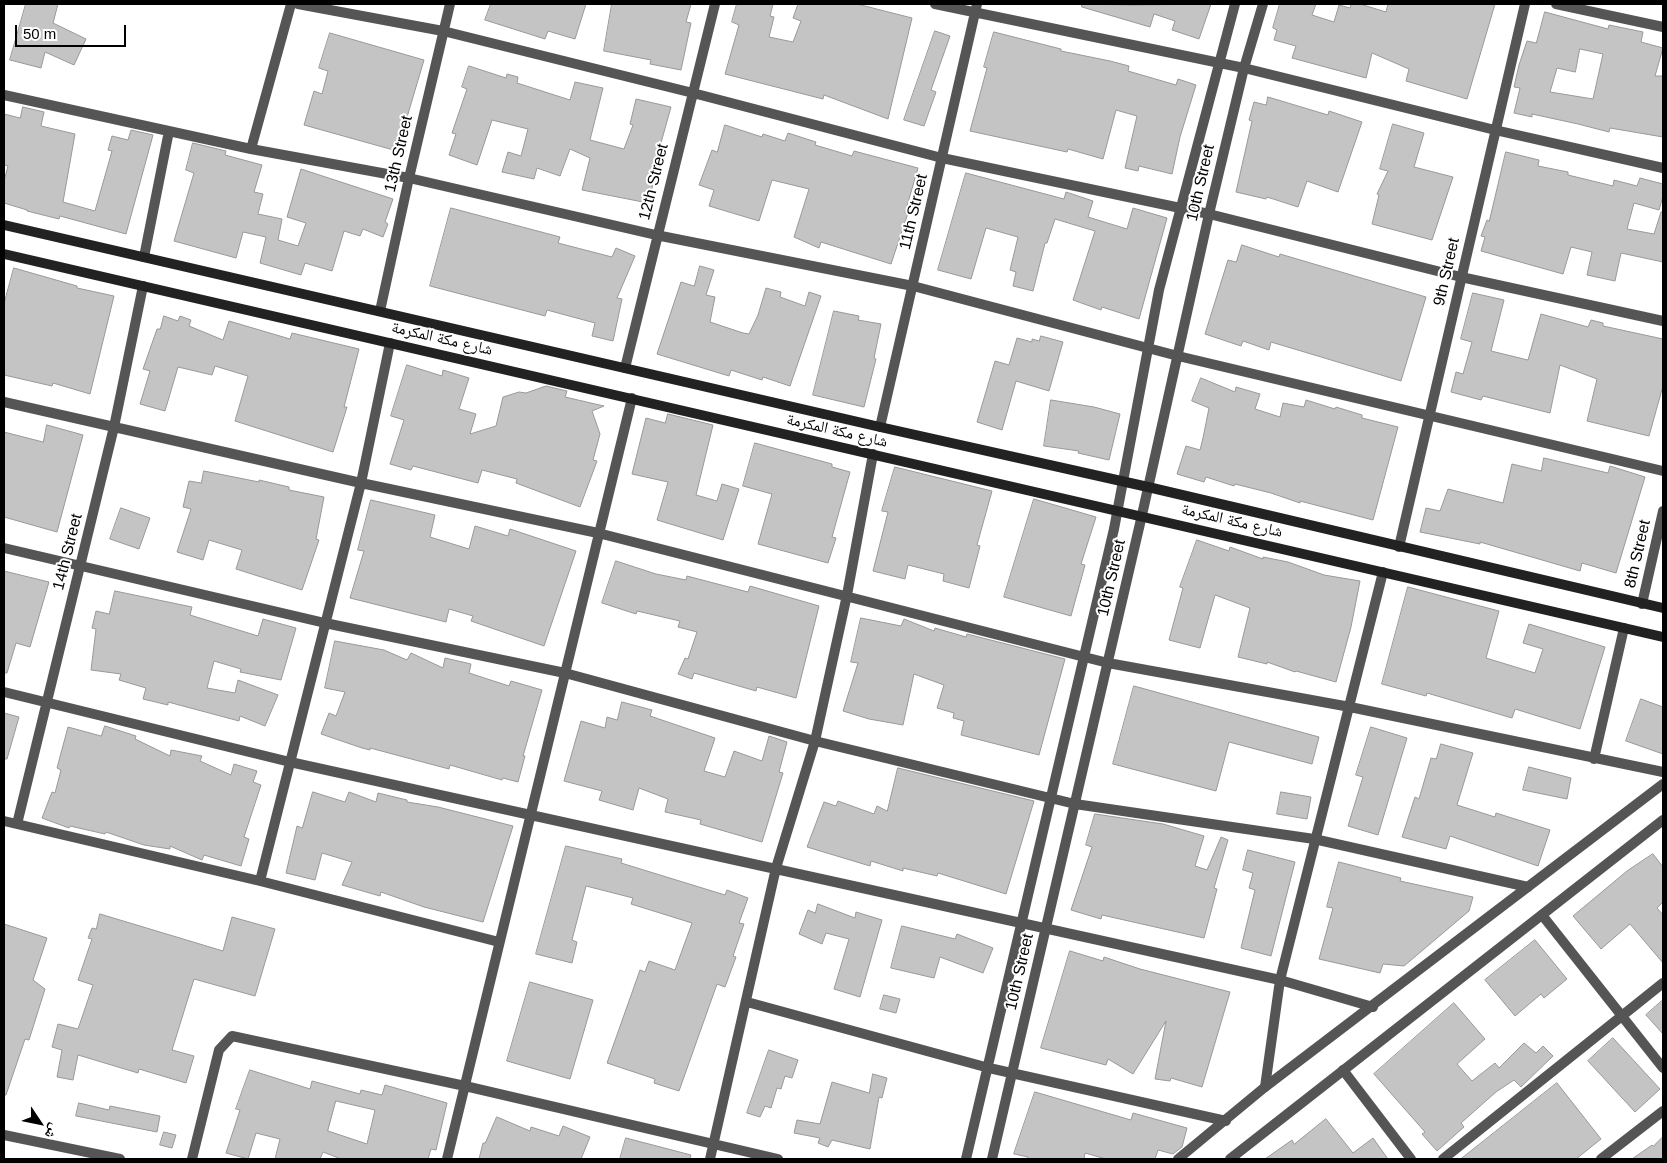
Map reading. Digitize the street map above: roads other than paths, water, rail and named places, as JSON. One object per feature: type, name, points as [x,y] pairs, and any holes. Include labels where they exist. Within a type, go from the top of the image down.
[{"type":"main road","name":"شارع مكة المكرمة","points":[[4,225],[880,427],[1148,486],[1663,608]]},
{"type":"main road","name":"شارع مكة المكرمة","points":[[4,254],[1142,515],[1663,637]]},
{"type":"street","points":[[251,149],[291,4]]},
{"type":"street","points":[[298,4],[443,31],[693,92],[942,158],[1209,214],[1461,278],[1663,321]]},
{"type":"street","name":"13th Street","points":[[380,311],[408,178],[450,4]]},
{"type":"street","name":"12th Street","points":[[625,368],[656,235],[715,4]]},
{"type":"street","points":[[935,4],[976,9],[1244,68],[1495,130],[1663,168]]},
{"type":"street","name":"10th Street","points":[[966,1159],[989,1068],[1118,510],[1159,290],[1235,4]]},
{"type":"street","name":"10th Street","points":[[992,1159],[1142,515],[1209,214],[1244,68],[1263,4]]},
{"type":"street","name":"9th Street","points":[[1399,547],[1525,4]]},
{"type":"street","points":[[1556,4],[1663,27]]},
{"type":"street","name":"11th Street","points":[[880,427],[976,9]]},
{"type":"street","points":[[4,95],[251,149],[408,178],[656,235],[912,286],[1178,356],[1663,471]]},
{"type":"street","points":[[144,257],[169,131]]},
{"type":"street","name":"14th Street","points":[[17,824],[114,427],[143,286]]},
{"type":"street","points":[[260,881],[361,483],[390,343]]},
{"type":"street","points":[[447,1159],[632,398]]},
{"type":"street","points":[[4,402],[361,483],[598,533],[1108,663],[1350,707],[1594,760],[1663,772]]},
{"type":"street","points":[[710,1159],[776,868],[815,741],[847,595],[873,454]]},
{"type":"street","name":"8th Street","points":[[1642,604],[1663,511]]},
{"type":"street","points":[[4,548],[325,623],[565,674],[815,741],[1051,799],[1314,839],[1528,888]]},
{"type":"street","points":[[1265,1087],[1280,980],[1314,839],[1350,707],[1383,572]]},
{"type":"street","points":[[1594,760],[1624,628]]},
{"type":"street","points":[[4,692],[290,762],[531,813],[1280,980],[1373,1007]]},
{"type":"street","points":[[1178,1159],[1265,1087],[1373,1007],[1663,784]]},
{"type":"street","points":[[1230,1159],[1663,820]]},
{"type":"street","points":[[4,821],[260,881],[499,942]]},
{"type":"street","points":[[1542,915],[1663,1068]]},
{"type":"street","points":[[1443,1159],[1623,1018],[1663,984]]},
{"type":"street","points":[[747,1002],[1012,1074],[1226,1121]]},
{"type":"street","points":[[192,1159],[220,1050],[232,1036],[465,1086],[778,1159]]},
{"type":"street","points":[[1343,1070],[1411,1159]]},
{"type":"street","points":[[1601,1159],[1663,1111]]},
{"type":"street","points":[[4,1135],[120,1159]]}]
